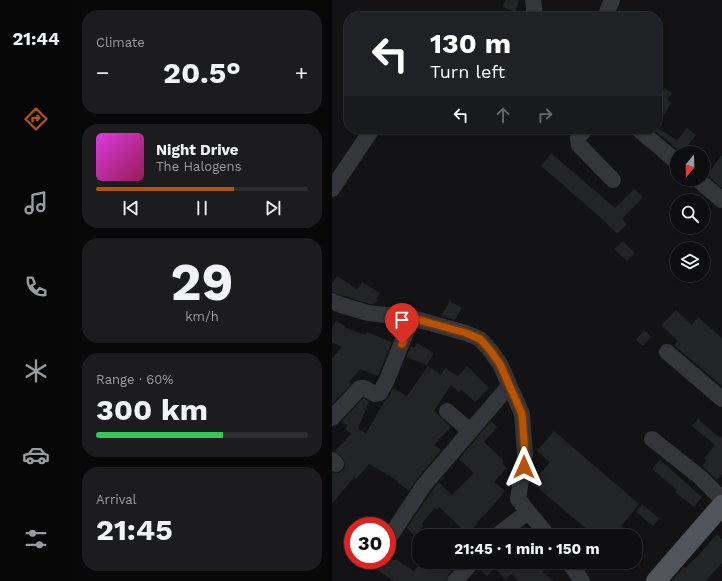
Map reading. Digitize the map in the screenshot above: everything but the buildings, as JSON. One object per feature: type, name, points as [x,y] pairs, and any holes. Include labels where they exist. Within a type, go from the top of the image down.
[{"type":"main road","points":[[656,581],[722,505]]},
{"type":"street","points":[[533,0],[534,12]]},
{"type":"street","points":[[608,12],[612,0]]},
{"type":"street","points":[[332,189],[369,134]]},
{"type":"street","points":[[582,134],[578,138],[579,145],[613,180]]},
{"type":"street","points":[[644,134],[670,156]]},
{"type":"street","points":[[705,186],[722,200]]},
{"type":"street","points":[[332,301],[368,313],[412,318],[466,333],[480,339],[500,364],[522,414],[525,455],[518,499],[542,529]]},
{"type":"street","points":[[332,418],[360,388],[364,388],[375,394],[380,393],[386,382],[412,318]]},
{"type":"street","points":[[667,352],[722,399]]},
{"type":"street","points":[[396,527],[424,485],[509,386]]},
{"type":"street","points":[[447,411],[470,431]]},
{"type":"street","points":[[652,439],[700,477],[722,499]]},
{"type":"street","points":[[505,529],[528,512]]},
{"type":"street","points":[[456,581],[466,569]]},
{"type":"street","points":[[573,569],[582,581]]},
{"type":"route","points":[[402,344],[412,318],[466,333],[480,339],[500,364],[522,414],[522,432],[525,455],[524,467]]}]
